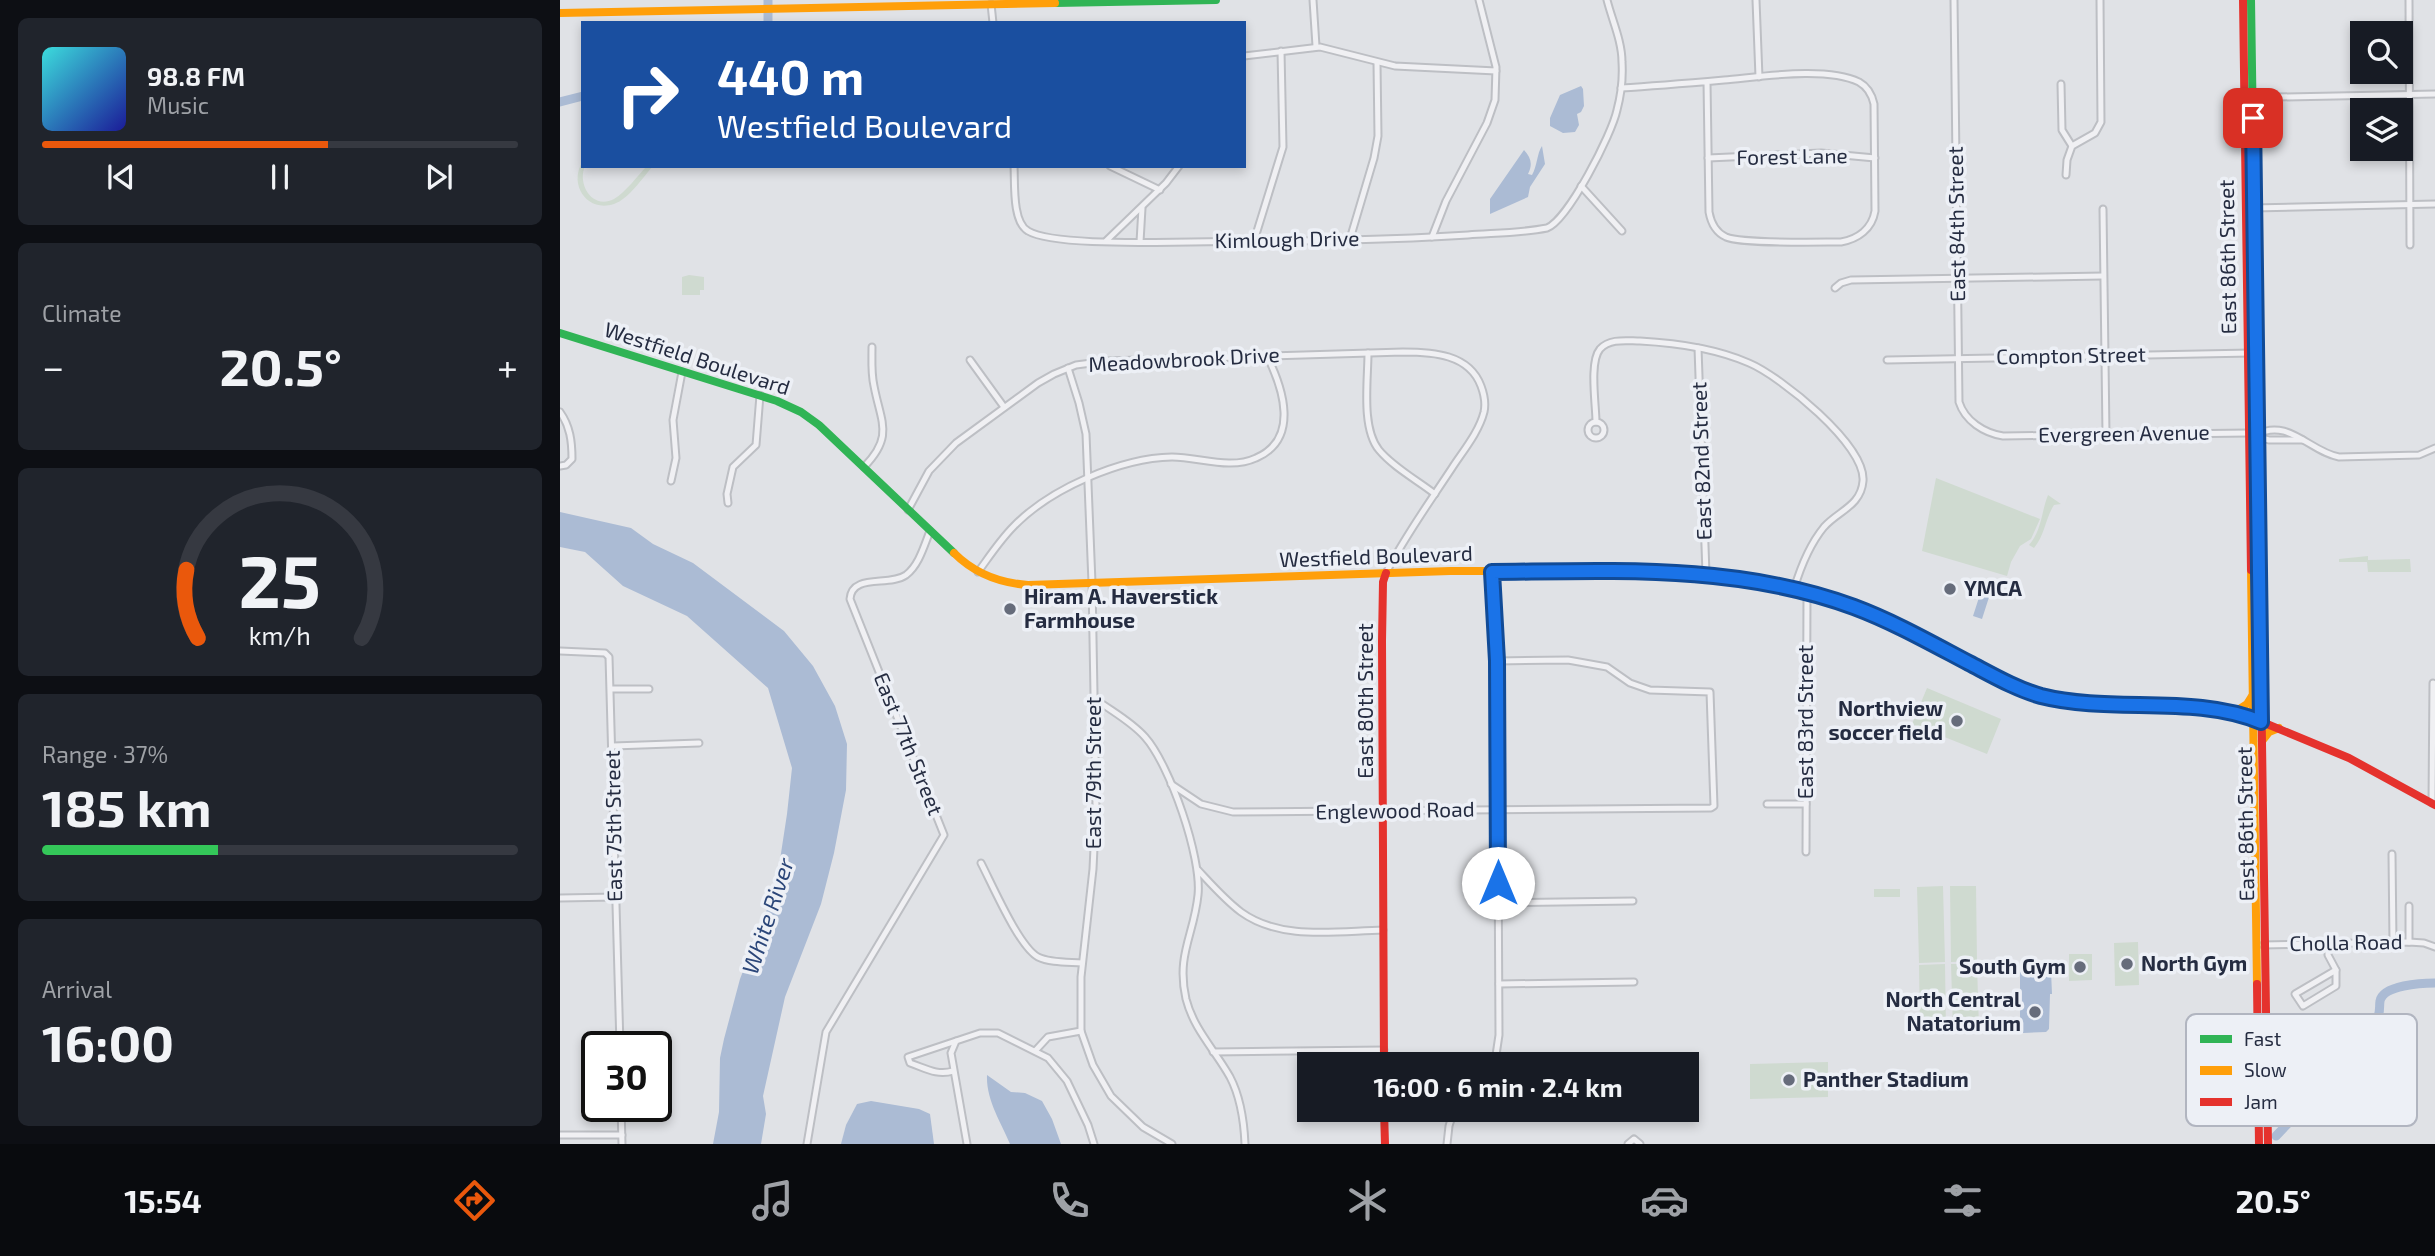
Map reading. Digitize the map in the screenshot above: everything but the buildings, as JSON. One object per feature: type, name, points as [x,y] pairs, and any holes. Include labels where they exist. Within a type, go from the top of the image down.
[{"type":"main road","points":[[560,13],[1216,0]]},
{"type":"main road","name":"East 86th Street","points":[[2243,0],[2248,97]]},
{"type":"main road","name":"East 86th Street","points":[[2251,0],[2249,208],[2263,1014]]},
{"type":"main road","name":"Westfield Boulevard","points":[[560,333],[788,405],[809,417],[964,564],[998,581],[1020,585],[1492,572],[1658,572],[1748,579],[1794,589],[1889,621],[1987,673],[2039,695],[2089,704],[2214,709],[2257,720],[2348,758],[2434,804]]},
{"type":"main road","name":"East 86th Street","points":[[2252,434],[2253,694],[2262,741],[2260,1014]]},
{"type":"main road","name":"East 80th Street","points":[[1384,1050],[1382,641],[1383,582],[1386,573]]},
{"type":"main road","points":[[2233,713],[2247,704],[2253,694]]},
{"type":"main road","points":[[2262,741],[2270,732],[2280,728]]},
{"type":"main road","points":[[1384,1122],[1385,1144]]},
{"type":"main road","name":"East 86th Street","points":[[2259,1126],[2259,1144]]},
{"type":"main road","name":"East 86th Street","points":[[2267,1126],[2268,1144]]},
{"type":"street","points":[[1313,0],[1316,46]]},
{"type":"street","points":[[1432,237],[1446,201],[1492,112],[1496,71],[1479,0]]},
{"type":"street","points":[[1607,0],[1622,55],[1621,88],[1612,125],[1581,186],[1622,231]]},
{"type":"street","points":[[1756,0],[1759,77]]},
{"type":"street","name":"East 84th Street","points":[[1954,0],[1959,402],[1969,419],[1991,434]]},
{"type":"street","points":[[2066,175],[2072,146],[2095,133],[2101,122],[2100,0]]},
{"type":"street","points":[[2409,0],[2410,245]]},
{"type":"street","points":[[991,4],[993,21]]},
{"type":"street","points":[[1246,55],[1316,46],[1377,63],[1408,68],[1496,71]]},
{"type":"street","points":[[1254,241],[1282,158],[1284,144],[1281,51]]},
{"type":"street","points":[[1350,239],[1378,136],[1377,63]]},
{"type":"street","points":[[1621,88],[1759,77],[1826,75],[1855,81],[1868,89],[1874,104],[1875,211],[1866,230],[1850,240],[1835,242],[1735,239],[1724,236],[1715,229],[1709,212],[1707,82]]},
{"type":"street","points":[[2062,83],[2062,130],[2072,146]]},
{"type":"street","points":[[2229,98],[2435,94]]},
{"type":"street","name":"Forest Lane","points":[[1708,158],[1812,153],[1875,158]]},
{"type":"street","name":"Kimlough Drive","points":[[1014,168],[1017,215],[1024,228],[1043,236],[1107,241],[1432,237],[1542,229],[1552,226],[1560,219],[1581,186]]},
{"type":"street","points":[[1114,168],[1160,190]]},
{"type":"street","points":[[1107,241],[1160,190],[1177,168]]},
{"type":"street","points":[[2249,208],[2435,204]]},
{"type":"street","points":[[1140,242],[1142,208]]},
{"type":"street","points":[[2103,209],[2106,434]]},
{"type":"street","points":[[1835,288],[1851,280],[2103,276]]},
{"type":"street","points":[[1596,422],[1594,363],[1601,348],[1619,341],[1658,342],[1724,354],[1752,364],[1796,395],[1835,429],[1862,467],[1864,481],[1858,499],[1828,522],[1820,533],[1794,589]]},
{"type":"street","points":[[864,467],[878,452],[883,438],[873,381],[873,347]]},
{"type":"street","name":"East 82nd Street","points":[[1698,348],[1706,574]]},
{"type":"street","points":[[1368,353],[1368,421],[1372,439],[1384,456],[1435,494]]},
{"type":"street","name":"Meadowbrook Drive","points":[[908,510],[929,471],[942,456],[1038,383],[1068,368],[1107,360],[1368,353],[1429,354],[1461,361],[1473,370]]},
{"type":"street","name":"Compton Street","points":[[1886,360],[2251,354]]},
{"type":"street","points":[[978,572],[1003,538],[1027,514],[1089,476],[1154,459],[1179,458],[1237,463],[1250,461],[1264,454],[1276,442],[1285,417],[1282,391],[1267,356]]},
{"type":"street","points":[[970,360],[1004,407]]},
{"type":"street","name":"East 79th Street","points":[[1068,368],[1083,418],[1089,476],[1092,583],[1095,834],[1082,963],[1081,1031],[1091,1062],[1111,1096],[1138,1123],[1172,1144]]},
{"type":"street","name":"East 80th Street","points":[[1386,573],[1406,537],[1469,443],[1484,414],[1484,397],[1473,370]]},
{"type":"street","points":[[671,481],[676,458],[673,419],[682,372]]},
{"type":"street","points":[[728,503],[727,494],[733,467],[756,445],[760,396]]},
{"type":"street","points":[[560,412],[567,422],[572,459],[560,467]]},
{"type":"street","name":"Evergreen Avenue","points":[[1991,434],[2252,434],[2263,431],[2290,431],[2327,454],[2339,457],[2420,455],[2435,448]]},
{"type":"street","name":"East 77th Street","points":[[807,1144],[826,1032],[944,835],[850,597],[858,584],[890,582],[909,571],[918,559],[930,531]]},
{"type":"street","points":[[1492,572],[1497,661],[1499,1042],[1495,1052]]},
{"type":"street","name":"East 83rd Street","points":[[1806,852],[1807,593]]},
{"type":"street","name":"East 75th Street","points":[[560,651],[608,654],[613,746],[620,1031]]},
{"type":"street","name":"Englewood Road","points":[[1171,784],[1201,804],[1227,812],[1714,806],[1710,692],[1650,690],[1636,686],[1607,667],[1564,660],[1497,661]]},
{"type":"street","points":[[2433,683],[2434,804]]},
{"type":"street","points":[[611,689],[649,689]]},
{"type":"street","points":[[1094,698],[1131,724],[1157,754],[1171,784],[1192,845],[1198,870],[1199,895],[1186,943],[1184,982],[1195,1023],[1229,1076],[1239,1099],[1245,1144]]},
{"type":"street","points":[[613,746],[699,743]]},
{"type":"street","points":[[613,771],[619,753],[630,746]]},
{"type":"street","points":[[1768,804],[1806,804]]},
{"type":"street","points":[[2392,854],[2393,943]]},
{"type":"street","points":[[981,863],[1012,923],[1032,953],[1046,960],[1082,963]]},
{"type":"street","points":[[1198,870],[1241,911],[1274,927],[1304,932],[1383,930]]},
{"type":"street","points":[[560,898],[616,897]]},
{"type":"street","points":[[1498,903],[1633,901]]},
{"type":"street","points":[[2409,906],[2409,942]]},
{"type":"street","name":"Cholla Road","points":[[2261,945],[2409,942],[2427,943],[2435,947]]},
{"type":"street","points":[[2328,944],[2328,955],[2336,970],[2336,986],[2303,1006],[2295,993],[2336,970]]},
{"type":"street","points":[[1499,984],[1634,982]]},
{"type":"street","points":[[1036,1050],[1048,1037],[1081,1031]]},
{"type":"street","points":[[953,1071],[943,1074],[933,1072],[910,1063],[908,1057],[980,1033],[998,1033],[1036,1050],[1054,1063],[1068,1081],[1094,1144]]},
{"type":"street","points":[[956,1041],[951,1053],[967,1144]]},
{"type":"street","points":[[1213,1052],[1384,1050]]},
{"type":"street","points":[[622,1122],[622,1144]]},
{"type":"street","points":[[1447,1144],[1450,1122]]},
{"type":"street","points":[[560,1135],[622,1135]]},
{"type":"street","points":[[1628,1144],[1634,1139],[1640,1144]]},
{"type":"shaded area","points":[[581,166],[584,168],[583,180],[588,193],[599,201],[606,201],[618,196],[645,168],[651,168],[625,198],[604,206],[595,204],[582,194],[579,187]]},
{"type":"shaded area","points":[[682,277],[704,277],[704,290],[700,290],[700,295],[682,295]]},
{"type":"shaded area","points":[[1936,478],[2040,519],[2031,539],[2020,546],[2007,576],[1922,551]]},
{"type":"shaded area","points":[[2048,495],[2061,504],[2054,505],[2034,548],[2029,545],[2039,527]]},
{"type":"shaded area","points":[[2368,556],[2368,560],[2410,559],[2411,572],[2368,572],[2367,562],[2339,562],[2339,559]]},
{"type":"shaded area","name":"Northview soccer field","points":[[1927,688],[2001,719],[1987,754],[1912,724]]},
{"type":"shaded area","points":[[1943,886],[1945,962],[1919,963],[1917,887]]},
{"type":"shaded area","points":[[1950,886],[1976,886],[1977,961],[1951,962]]},
{"type":"shaded area","points":[[1874,889],[1900,889],[1900,897],[1874,897]]},
{"type":"shaded area","name":"North Gym","points":[[2138,942],[2139,985],[2115,986],[2114,943]]},
{"type":"shaded area","name":"South Gym","points":[[2069,954],[2092,954],[2092,980],[2069,981]]},
{"type":"shaded area","points":[[1945,964],[1946,1030],[1920,1030],[1919,965]]},
{"type":"shaded area","points":[[1951,964],[1977,964],[1979,1029],[1953,1030]]},
{"type":"shaded area","name":"Panther Stadium","points":[[1828,1062],[1828,1097],[1750,1099],[1750,1064]]},
{"type":"water","points":[[1581,86],[1584,106],[1577,114],[1579,125],[1575,132],[1563,133],[1550,126],[1550,118],[1560,95]]},
{"type":"water","points":[[1542,146],[1545,164],[1530,187],[1528,197],[1490,214],[1490,199],[1524,150],[1530,161],[1528,174],[1532,175]]},
{"type":"water","name":"White River","points":[[560,512],[631,528],[653,544],[693,563],[784,631],[813,666],[835,706],[847,744],[846,790],[821,904],[785,997],[763,1096],[766,1114],[761,1144],[713,1144],[719,1112],[720,1058],[724,1039],[740,979],[776,886],[787,814],[792,768],[768,688],[687,616],[623,586],[585,552],[560,547]]},
{"type":"water","points":[[1984,582],[1996,586],[1994,592],[1991,591],[1982,619],[1973,616]]},
{"type":"water","name":"North Central Natatorium","points":[[2020,971],[2051,971],[2052,994],[2049,1029],[2046,1032],[2023,1033],[2023,1030],[2020,1030]]},
{"type":"water","points":[[987,1075],[1011,1092],[1025,1093],[1042,1101],[1061,1144],[1010,1144],[991,1102]]},
{"type":"water","points":[[871,1101],[919,1109],[930,1114],[934,1144],[841,1144],[846,1125],[857,1104]]},
{"type":"waterway","points":[[768,0],[768,21]]},
{"type":"waterway","points":[[560,102],[581,97]]},
{"type":"waterway","points":[[2379,1014],[2380,1001],[2388,991],[2404,986],[2435,983]]},
{"type":"waterway","points":[[2276,1136],[2286,1126]]},
{"type":"traffic: fast","points":[[1055,3],[1216,0]]},
{"type":"traffic: fast","points":[[2251,0],[2259,543]]},
{"type":"traffic: fast","points":[[560,333],[777,401],[801,412],[819,425],[954,553]]},
{"type":"traffic: slow","points":[[560,13],[1055,3]]},
{"type":"traffic: slow","points":[[954,553],[970,567],[988,576],[1028,585],[1450,571],[1554,571]]},
{"type":"traffic: slow","points":[[2251,570],[2257,984]]},
{"type":"traffic: slow","points":[[1852,607],[1896,625],[2012,685],[2040,695],[2097,704],[2212,710],[2267,724]]},
{"type":"traffic: slow","points":[[2233,713],[2247,704],[2252,696]]},
{"type":"traffic: slow","points":[[2262,741],[2269,732],[2279,728]]},
{"type":"traffic: jam","points":[[2243,0],[2251,570]]},
{"type":"traffic: jam","points":[[2259,543],[2266,1014]]},
{"type":"traffic: jam","points":[[1554,571],[1719,576],[1784,586],[1852,607]]},
{"type":"traffic: jam","points":[[1384,1052],[1382,641],[1383,582],[1386,573]]},
{"type":"traffic: jam","points":[[2267,724],[2349,758],[2435,805]]},
{"type":"traffic: jam","points":[[2257,984],[2257,1014]]},
{"type":"traffic: jam","points":[[1384,1122],[1385,1144]]},
{"type":"traffic: jam","points":[[2259,1126],[2259,1144]]},
{"type":"traffic: jam","points":[[2268,1126],[2268,1144]]},
{"type":"place","name":"YMCA","points":[[1950,589]]},
{"type":"place","name":"Hiram A. Haverstick Farmhouse","points":[[1010,609]]},
{"type":"place","name":"Northview soccer field","points":[[1957,721]]},
{"type":"place","name":"North Gym","points":[[2127,964]]},
{"type":"place","name":"South Gym","points":[[2080,967]]},
{"type":"place","name":"North Central Natatorium","points":[[2035,1012]]},
{"type":"place","name":"Panther Stadium","points":[[1789,1080]]},
{"type":"route","points":[[1498,883],[1497,661],[1492,572],[1672,572],[1727,576],[1787,587],[1880,617],[1987,673],[2039,695],[2089,704],[2214,709],[2261,722],[2253,118]]}]
